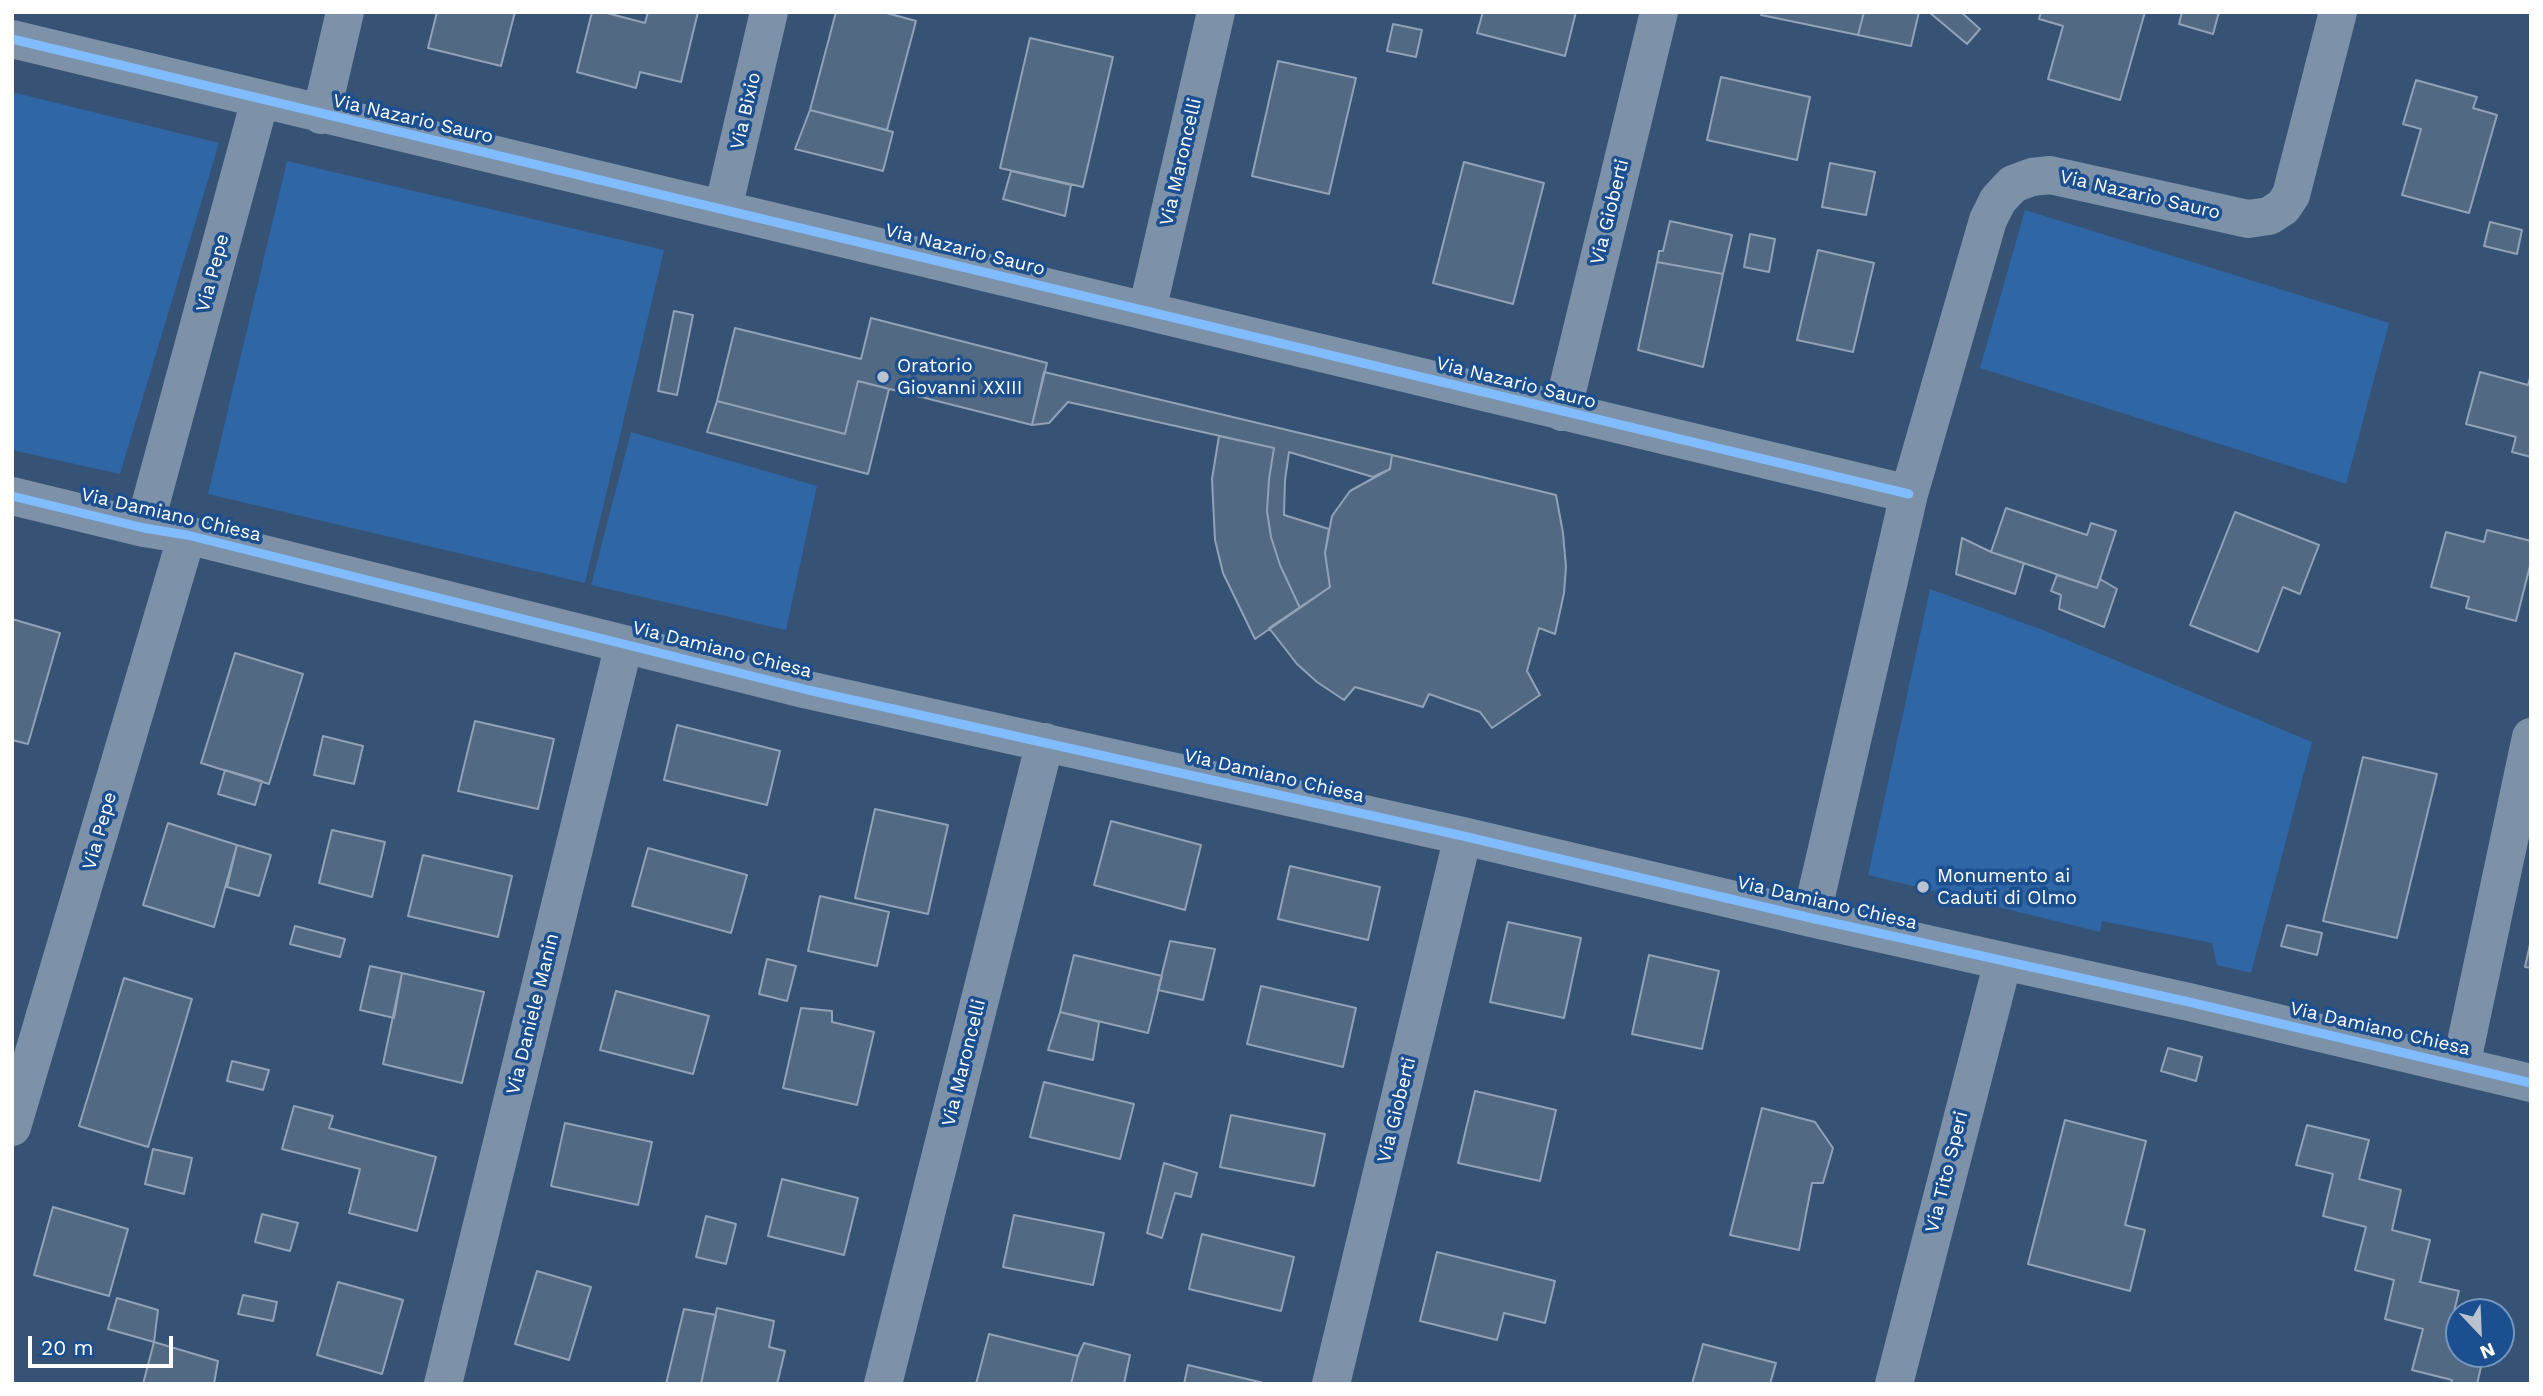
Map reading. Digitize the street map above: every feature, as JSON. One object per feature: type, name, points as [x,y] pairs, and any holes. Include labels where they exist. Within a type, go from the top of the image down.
[{"type":"street","points":[[321,115],[345,12]]},
{"type":"street","name":"Via Bixio","points":[[723,209],[769,12]]},
{"type":"street","name":"Via Maroncelli","points":[[1147,311],[1216,12]]},
{"type":"street","name":"Via Gioberti","points":[[1562,412],[1659,12]]},
{"type":"street","name":"Via Nazario Sauro","points":[[12,39],[1909,494],[1988,220],[1998,200],[2013,184],[2032,177],[2050,175],[2248,219],[2269,216],[2283,207],[2291,195],[2338,12]]},
{"type":"street","name":"Via Pepe","points":[[144,528],[260,100]]},
{"type":"street","points":[[1811,918],[1909,494]]},
{"type":"street","name":"Via Damiano Chiesa","points":[[12,496],[144,528],[187,535],[808,690],[1463,835],[1811,918],[2531,1083]]},
{"type":"street","name":"Via Pepe","points":[[12,1127],[187,535]]},
{"type":"street","name":"Via Daniele Manin","points":[[443,1384],[624,644]]},
{"type":"street","points":[[2461,1066],[2531,737]]},
{"type":"street","name":"Via Maroncelli","points":[[883,1384],[1045,742]]},
{"type":"street","name":"Via Gioberti","points":[[1331,1384],[1463,835]]},
{"type":"street","name":"Via Tito Speri","points":[[1894,1384],[2003,961]]},
{"type":"shaded area","points":[[12,92],[219,143],[120,474],[12,450]]},
{"type":"shaded area","points":[[287,161],[664,250],[585,583],[208,494]]},
{"type":"shaded area","points":[[2025,210],[2389,323],[2346,484],[1980,368]]},
{"type":"shaded area","points":[[631,432],[817,486],[786,630],[591,585]]},
{"type":"shaded area","points":[[1930,589],[2043,630],[2312,742],[2251,973],[2217,965],[2212,943],[2102,921],[2100,932],[1868,875]]},
{"type":"building","points":[[437,12],[515,12],[501,66],[428,48]]},
{"type":"building","points":[[592,12],[603,12],[645,23],[648,12],[698,12],[681,82],[640,72],[636,88],[577,72]]},
{"type":"building","points":[[836,12],[883,12],[916,21],[887,130],[810,110]]},
{"type":"building","points":[[1483,12],[1576,12],[1565,56],[1477,33]]},
{"type":"building","points":[[1762,12],[1864,12],[1858,35],[1761,15]]},
{"type":"building","points":[[1864,12],[1919,12],[1911,46],[1858,35]]},
{"type":"building","points":[[1929,12],[1961,12],[1980,29],[1967,44]]},
{"type":"building","points":[[2041,12],[2145,12],[2120,100],[2048,79],[2063,26],[2039,19]]},
{"type":"building","points":[[2182,12],[2219,12],[2213,34],[2179,24]]},
{"type":"building","points":[[1393,24],[1422,30],[1416,57],[1387,51]]},
{"type":"building","points":[[1030,38],[1113,57],[1083,187],[1000,168]]},
{"type":"building","points":[[1278,61],[1356,78],[1329,194],[1252,176]]},
{"type":"building","points":[[1721,77],[1810,97],[1797,160],[1707,140]]},
{"type":"building","points":[[2416,80],[2477,97],[2473,108],[2497,115],[2469,213],[2402,195],[2421,129],[2403,124]]},
{"type":"building","points":[[810,110],[893,132],[883,171],[795,149]]},
{"type":"building","points":[[1464,162],[1544,183],[1513,304],[1433,283]]},
{"type":"building","points":[[1830,163],[1875,172],[1866,215],[1822,207]]},
{"type":"building","points":[[1011,171],[1071,185],[1065,216],[1003,199]]},
{"type":"building","points":[[1670,221],[1732,235],[1723,274],[1657,262],[1659,251],[1663,251]]},
{"type":"building","points":[[2490,222],[2522,230],[2517,254],[2484,246]]},
{"type":"building","points":[[1750,234],[1775,239],[1769,272],[1744,267]]},
{"type":"building","points":[[1818,250],[1874,263],[1853,352],[1797,340]]},
{"type":"building","points":[[1657,262],[1723,274],[1703,367],[1638,350]]},
{"type":"building","points":[[674,311],[693,315],[677,395],[658,391]]},
{"type":"building","name":"Oratorio Giovanni XXIII","points":[[871,318],[1047,363],[1032,425],[858,381],[845,434],[717,401],[735,328],[861,359]]},
{"type":"building","points":[[1044,372],[1392,455],[1390,469],[1373,477],[1289,452],[1284,515],[1329,529],[1325,553],[1330,587],[1300,608],[1280,565],[1271,537],[1267,511],[1274,448],[1068,402],[1049,423],[1032,425]]},
{"type":"building","points":[[2480,372],[2528,385],[2531,375],[2531,457],[2512,452],[2516,437],[2466,424]]},
{"type":"building","points":[[858,381],[889,389],[868,474],[707,432],[717,401],[845,434]]},
{"type":"building","points":[[1219,436],[1274,448],[1267,511],[1271,537],[1280,565],[1300,608],[1255,639],[1223,573],[1215,540],[1212,479]]},
{"type":"building","points":[[1392,455],[1556,495],[1566,567],[1564,593],[1555,634],[1539,628],[1527,671],[1540,695],[1492,728],[1480,712],[1429,694],[1423,707],[1355,687],[1344,700],[1317,682],[1297,664],[1269,628],[1330,587],[1325,553],[1332,516],[1350,491],[1390,469]]},
{"type":"building","points":[[2006,508],[2087,535],[2091,523],[2116,531],[2097,588],[1991,552]]},
{"type":"building","points":[[2235,512],[2319,545],[2300,594],[2283,587],[2258,652],[2190,625]]},
{"type":"building","points":[[2487,530],[2531,541],[2531,562],[2516,621],[2466,608],[2469,597],[2431,587],[2446,532],[2484,542]]},
{"type":"building","points":[[1962,538],[1991,552],[2024,563],[2015,594],[1956,574]]},
{"type":"building","points":[[2057,575],[2097,588],[2100,579],[2117,589],[2104,627],[2059,609],[2061,595],[2051,591]]},
{"type":"building","points":[[12,619],[60,633],[28,744],[12,740]]},
{"type":"building","points":[[235,653],[303,674],[269,784],[201,763]]},
{"type":"building","points":[[475,721],[554,739],[538,809],[458,791]]},
{"type":"building","points":[[677,725],[780,751],[767,805],[664,780]]},
{"type":"building","points":[[323,736],[363,746],[354,784],[314,775]]},
{"type":"building","points":[[2363,757],[2437,774],[2397,938],[2323,921]]},
{"type":"building","points":[[225,770],[262,781],[255,805],[218,794]]},
{"type":"building","points":[[875,809],[948,825],[928,914],[855,898]]},
{"type":"building","points":[[1111,821],[1201,845],[1185,910],[1094,885]]},
{"type":"building","points":[[168,823],[237,845],[214,927],[143,905]]},
{"type":"building","points":[[332,830],[385,842],[372,897],[319,883]]},
{"type":"building","points":[[237,845],[271,855],[259,896],[227,887]]},
{"type":"building","points":[[648,848],[747,875],[731,933],[632,906]]},
{"type":"building","points":[[423,855],[512,876],[498,937],[408,916]]},
{"type":"building","points":[[1290,866],[1380,887],[1368,940],[1278,919]]},
{"type":"building","points":[[820,896],[889,912],[877,966],[808,951]]},
{"type":"building","points":[[1508,922],[1581,938],[1564,1018],[1490,1002]]},
{"type":"building","points":[[2287,925],[2322,933],[2317,955],[2281,946]]},
{"type":"building","points":[[295,926],[345,939],[340,957],[290,944]]},
{"type":"building","points":[[2531,940],[2531,968],[2525,967]]},
{"type":"building","points":[[1170,941],[1215,949],[1203,1000],[1158,990]]},
{"type":"building","points":[[1074,955],[1162,976],[1148,1033],[1060,1012]]},
{"type":"building","points":[[1649,955],[1719,971],[1702,1049],[1632,1034]]},
{"type":"building","points":[[767,959],[796,966],[787,1001],[759,994]]},
{"type":"building","points":[[370,966],[402,973],[394,1018],[360,1010]]},
{"type":"building","points":[[402,973],[484,992],[462,1083],[383,1064]]},
{"type":"building","points":[[124,978],[192,999],[148,1147],[79,1126]]},
{"type":"building","points":[[1261,986],[1356,1008],[1343,1067],[1247,1044]]},
{"type":"building","points":[[616,991],[709,1016],[693,1074],[600,1050]]},
{"type":"building","points":[[801,1008],[832,1011],[832,1022],[874,1032],[857,1105],[783,1088]]},
{"type":"building","points":[[1060,1012],[1099,1022],[1093,1060],[1048,1050]]},
{"type":"building","points":[[2168,1048],[2202,1057],[2196,1081],[2161,1071]]},
{"type":"building","points":[[232,1061],[269,1070],[263,1090],[227,1081]]},
{"type":"building","points":[[1044,1082],[1134,1104],[1120,1159],[1030,1137]]},
{"type":"building","points":[[1475,1091],[1556,1110],[1540,1181],[1458,1163]]},
{"type":"building","points":[[294,1106],[333,1116],[329,1128],[436,1157],[417,1231],[349,1213],[360,1169],[282,1149]]},
{"type":"building","points":[[1762,1108],[1815,1122],[1833,1148],[1823,1183],[1812,1183],[1799,1250],[1730,1235]]},
{"type":"building","points":[[1231,1115],[1325,1134],[1314,1186],[1220,1167]]},
{"type":"building","points":[[2065,1120],[2146,1141],[2125,1225],[2145,1230],[2130,1291],[2028,1264]]},
{"type":"building","points":[[565,1123],[652,1142],[638,1205],[551,1186]]},
{"type":"building","points":[[2307,1125],[2369,1140],[2359,1179],[2401,1190],[2392,1230],[2430,1240],[2420,1282],[2459,1291],[2457,1298],[2445,1298],[2445,1368],[2481,1368],[2477,1384],[2451,1384],[2452,1380],[2412,1370],[2423,1329],[2385,1319],[2394,1280],[2355,1270],[2366,1227],[2323,1216],[2333,1174],[2296,1165]]},
{"type":"building","points":[[153,1149],[192,1158],[184,1194],[145,1184]]},
{"type":"building","points":[[1164,1163],[1197,1173],[1191,1197],[1175,1193],[1162,1238],[1147,1233]]},
{"type":"building","points":[[782,1179],[858,1198],[844,1255],[768,1236]]},
{"type":"building","points":[[53,1207],[128,1229],[109,1296],[34,1275]]},
{"type":"building","points":[[262,1214],[298,1223],[290,1251],[255,1242]]},
{"type":"building","points":[[1014,1215],[1104,1233],[1093,1285],[1003,1267]]},
{"type":"building","points":[[706,1216],[736,1224],[726,1264],[696,1257]]},
{"type":"building","points":[[1202,1234],[1294,1257],[1281,1311],[1189,1289]]},
{"type":"building","points":[[1437,1252],[1555,1281],[1545,1323],[1504,1313],[1497,1340],[1420,1321]]},
{"type":"building","points":[[537,1271],[591,1287],[569,1360],[515,1344]]},
{"type":"building","points":[[338,1282],[403,1300],[382,1374],[317,1355]]},
{"type":"building","points":[[243,1295],[277,1302],[273,1321],[238,1314]]},
{"type":"building","points":[[117,1298],[158,1310],[154,1342],[108,1329]]},
{"type":"building","points":[[717,1308],[774,1321],[769,1347],[785,1351],[777,1384],[701,1384]]},
{"type":"building","points":[[684,1309],[716,1315],[701,1384],[666,1384]]},
{"type":"building","points":[[989,1334],[1078,1356],[1071,1384],[976,1384]]},
{"type":"building","points":[[154,1342],[218,1361],[214,1384],[143,1384]]},
{"type":"building","points":[[1084,1343],[1130,1355],[1124,1384],[1071,1384]]},
{"type":"building","points":[[1703,1344],[1776,1363],[1770,1384],[1692,1384]]},
{"type":"building","points":[[1188,1365],[1268,1384],[1184,1384]]},
{"type":"cycle path","points":[[12,39],[1909,494]]},
{"type":"cycle path","points":[[12,496],[144,528],[187,535],[808,690],[1463,836],[2531,1083]]},
{"type":"place","name":"Oratorio Giovanni XXIII","points":[[883,377]]},
{"type":"place","name":"Monumento ai Caduti di Olmo","points":[[1923,887]]}]
